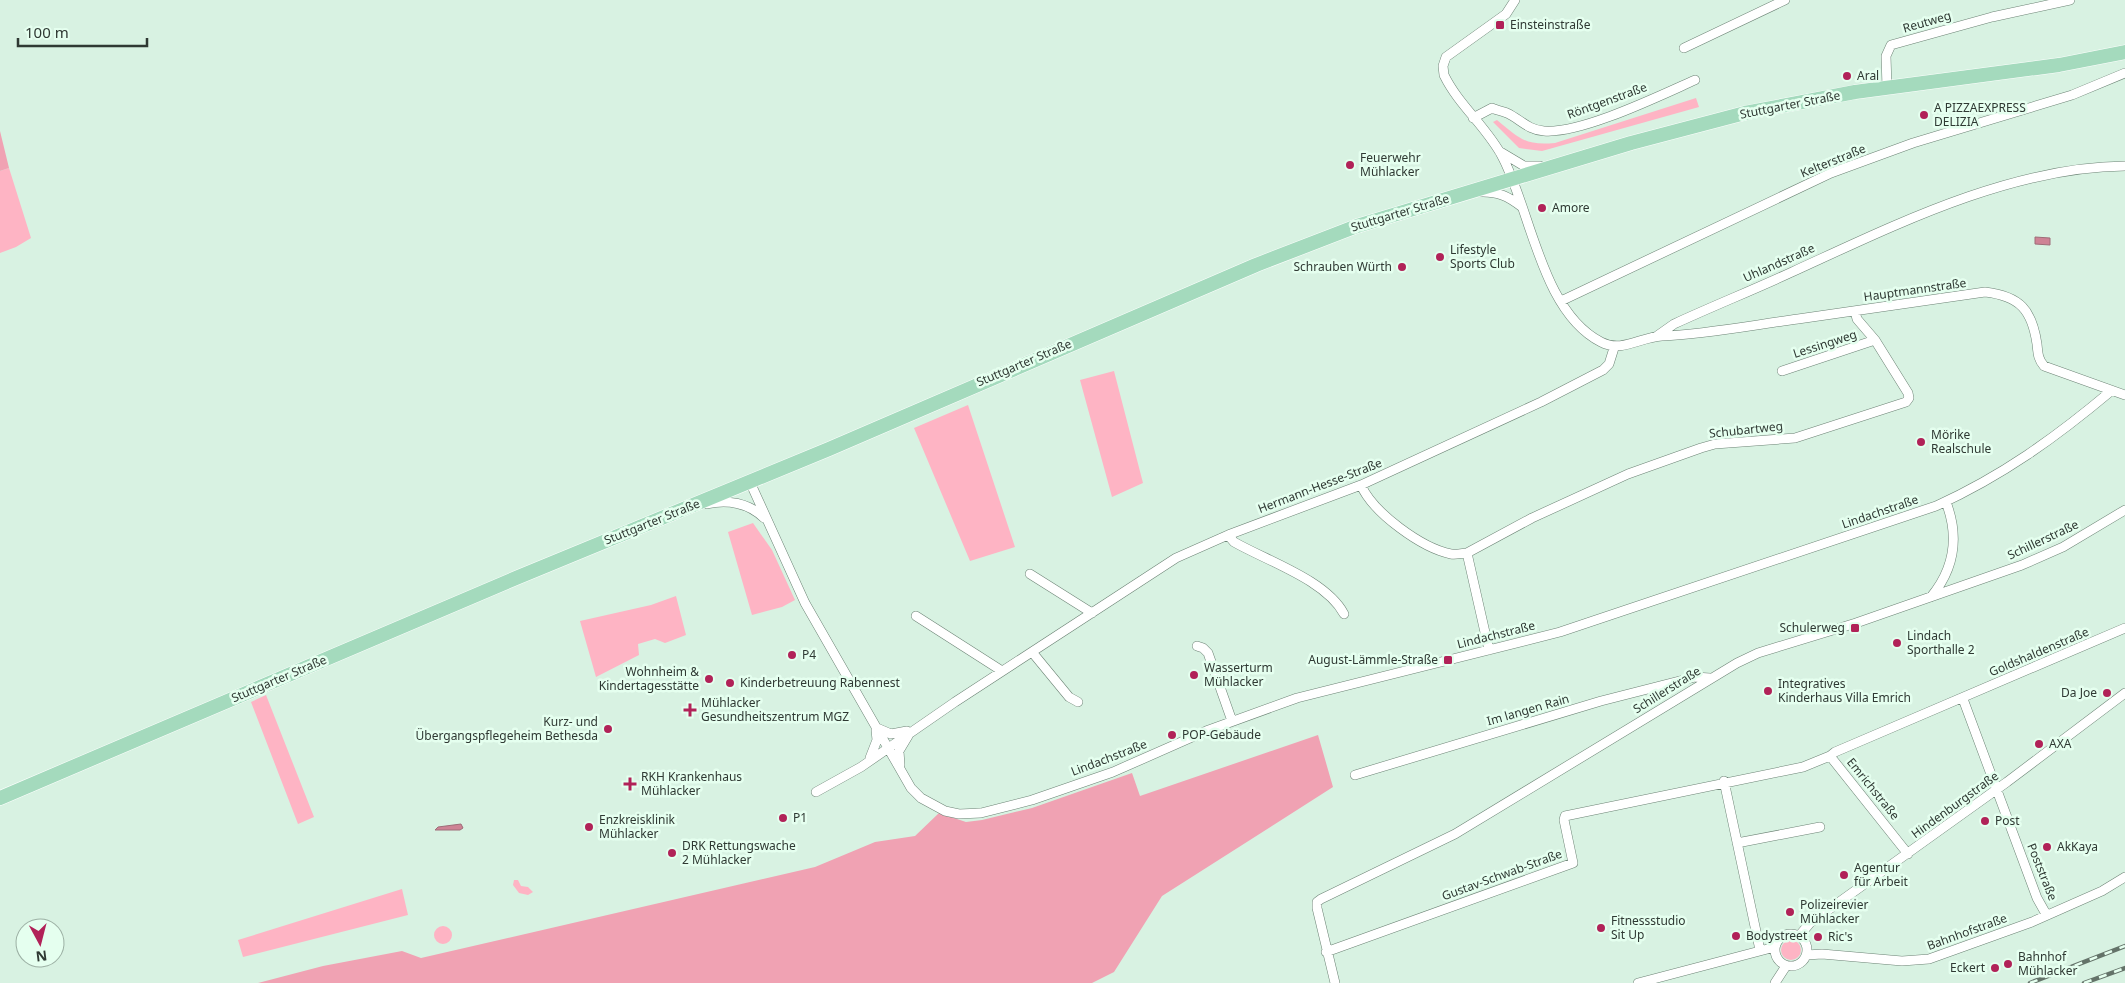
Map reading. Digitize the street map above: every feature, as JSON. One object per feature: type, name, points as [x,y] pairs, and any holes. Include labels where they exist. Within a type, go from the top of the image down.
[{"type":"main road","name":"Stuttgarter Straße","points":[[2089,60],[2125,43]]},
{"type":"main road","name":"Stuttgarter Straße","points":[[0,798],[750,482],[1279,255],[1357,226],[1558,164],[1745,113],[1888,87],[2040,68],[2125,52]]},
{"type":"street","points":[[1515,0],[1506,14],[1452,52],[1444,61],[1444,75],[1448,84],[1499,151],[1513,178],[1542,264],[1561,301],[1576,322],[1589,334],[1614,348]]},
{"type":"street","points":[[1684,48],[1785,0]]},
{"type":"street","name":"Reutweg","points":[[1888,87],[1886,56],[1892,45],[1992,17],[2070,0]]},
{"type":"street","name":"Kelterstraße","points":[[1561,301],[1832,173],[1913,143],[2072,95],[2125,73]]},
{"type":"street","name":"Röntgenstraße","points":[[1473,118],[1492,108],[1507,113],[1524,125],[1542,131],[1561,131],[1614,115],[1695,80]]},
{"type":"street","points":[[1499,151],[1524,166],[1558,164]]},
{"type":"street","name":"Uhlandstraße","points":[[1614,348],[1657,336],[1674,324],[1869,236],[2022,179],[2060,172],[2125,166]]},
{"type":"street","points":[[1457,195],[1497,193],[1509,197],[1523,208]]},
{"type":"street","name":"Hauptmannstraße","points":[[1657,336],[1716,331],[1985,292],[2003,294],[2020,303],[2029,315],[2034,328],[2039,360],[2044,366],[2125,396]]},
{"type":"street","name":"Schubartweg","points":[[1467,553],[1532,518],[1628,474],[1701,448],[1715,444],[1795,438],[1906,402],[1909,398],[1908,393],[1875,340],[1857,319],[1855,310]]},
{"type":"street","name":"Lessingweg","points":[[1782,371],[1875,340]]},
{"type":"street","name":"Hermann-Hesse-Straße","points":[[816,792],[861,767],[919,726],[1176,558],[1228,534],[1361,485],[1541,402],[1603,370],[1609,364],[1614,348]]},
{"type":"street","name":"Lindachstraße","points":[[887,748],[911,788],[922,798],[945,811],[966,815],[1032,800],[1113,772],[1232,721],[1312,694],[1560,632],[1878,527],[1946,502],[2013,467],[2052,439],[2111,391]]},
{"type":"street","points":[[750,482],[804,603],[887,748]]},
{"type":"street","points":[[1361,485],[1366,497],[1400,528],[1420,540],[1452,554],[1467,553],[1489,650]]},
{"type":"street","points":[[1930,597],[1952,563],[1955,543],[1952,522],[1946,502]]},
{"type":"street","points":[[681,510],[712,503],[739,503],[756,511],[769,524]]},
{"type":"street","name":"Schillerstraße","points":[[1335,983],[1326,952],[1317,905],[1321,899],[1455,834],[1710,678],[1758,654],[2022,565],[2055,551],[2096,529],[2125,510]]},
{"type":"street","points":[[1228,534],[1234,542],[1322,590],[1336,601],[1344,614]]},
{"type":"street","points":[[1030,574],[1092,613]]},
{"type":"street","points":[[916,616],[1002,671]]},
{"type":"street","name":"Goldshaldenstraße","points":[[1830,756],[1835,752],[1963,699],[2125,628]]},
{"type":"street","points":[[1197,646],[1208,653],[1232,721]]},
{"type":"street","points":[[1032,652],[1069,697],[1078,702]]},
{"type":"street","name":"Im langen Rain","points":[[1355,775],[1601,701],[1695,676],[1710,678]]},
{"type":"street","name":"Hindenburgstraße","points":[[1800,936],[1810,923],[1996,790],[2125,693]]},
{"type":"street","name":"Poststraße","points":[[1963,699],[2037,898],[2046,914]]},
{"type":"street","name":"Hermann-Hesse-Straße","points":[[875,726],[880,731],[891,734],[919,726]]},
{"type":"street","name":"Hermann-Hesse-Straße","points":[[861,767],[876,748],[878,740],[875,726]]},
{"type":"street","points":[[903,775],[898,751],[905,740],[919,726]]},
{"type":"street","name":"Emrichstraße","points":[[1724,781],[1803,767],[1830,756],[1908,854]]},
{"type":"street","points":[[861,767],[875,760],[883,760],[890,762],[903,775]]},
{"type":"street","points":[[1724,781],[1760,950]]},
{"type":"street","name":"Gustav-Schwab-Straße","points":[[1326,952],[1573,863],[1564,820],[1565,816],[1724,781]]},
{"type":"street","points":[[1737,843],[1820,827]]},
{"type":"street","name":"Bahnhofstraße","points":[[1807,955],[1822,954],[1916,962],[2032,922],[2046,914],[2102,891],[2125,877]]},
{"type":"street","points":[[1638,983],[1776,947],[1785,935],[1800,936],[1807,946],[1807,955],[1801,963],[1786,966],[1775,983]]},
{"type":"street","points":[[1776,947],[1778,960],[1786,966]]},
{"type":"shaded area","points":[[1696,98],[1699,107],[1542,151],[1519,148],[1493,122],[1497,120],[1517,136],[1529,142],[1555,143]]},
{"type":"shaded area","points":[[0,131],[9,168],[0,171]]},
{"type":"shaded area","points":[[9,168],[31,238],[16,247],[0,253],[0,171]]},
{"type":"shaded area","points":[[2035,237],[2050,238],[2050,245],[2035,244]]},
{"type":"shaded area","points":[[1114,371],[1143,483],[1112,497],[1080,380]]},
{"type":"shaded area","points":[[968,405],[1015,547],[970,561],[914,428]]},
{"type":"shaded area","points":[[753,523],[772,550],[795,600],[782,607],[752,615],[728,532]]},
{"type":"shaded area","points":[[676,596],[686,635],[665,643],[655,639],[638,644],[639,655],[596,677],[580,621],[651,605]]},
{"type":"shaded area","points":[[266,695],[314,817],[298,824],[251,702]]},
{"type":"shaded area","points":[[1318,735],[1333,787],[1162,896],[1114,972],[1092,983],[258,983],[323,966],[402,951],[421,958],[815,867],[875,842],[915,836],[939,813],[966,822],[982,820],[1032,808],[1132,773],[1140,796]]},
{"type":"shaded area","points":[[461,824],[463,828],[460,830],[435,830],[438,827]]},
{"type":"shaded area","points":[[514,880],[518,880],[521,886],[528,887],[533,892],[528,895],[519,893],[513,885]]},
{"type":"shaded area","points":[[402,889],[408,915],[243,957],[238,940]]},
{"type":"shaded area","points":[[443,926],[449,929],[452,935],[449,941],[443,944],[437,941],[434,935],[437,929]]},
{"type":"shaded area","points":[[1791,940],[1798,943],[1801,950],[1798,957],[1791,960],[1784,957],[1781,950],[1784,943]]},
{"type":"railway","points":[[2030,983],[2125,946]]},
{"type":"railway","points":[[2084,983],[2125,968]]},
{"type":"place","name":"Einsteinstraße","points":[[1500,25]]},
{"type":"place","name":"Aral","points":[[1847,76]]},
{"type":"place","name":"A PIZZAEXPRESS DELIZIA","points":[[1924,115]]},
{"type":"place","name":"Feuerwehr Mühlacker","points":[[1350,165]]},
{"type":"place","name":"Amore","points":[[1542,208]]},
{"type":"place","name":"Lifestyle Sports Club","points":[[1440,257]]},
{"type":"place","name":"Schrauben Würth","points":[[1402,267]]},
{"type":"place","name":"Mörike Realschule","points":[[1921,442]]},
{"type":"place","name":"Schulerweg","points":[[1855,628]]},
{"type":"place","name":"Lindach Sporthalle 2","points":[[1897,643]]},
{"type":"place","name":"P4","points":[[792,655]]},
{"type":"place","name":"August-Lämmle-Straße","points":[[1448,660]]},
{"type":"place","name":"Wasserturm Mühlacker","points":[[1194,675]]},
{"type":"place","name":"Wohnheim & Kindertagesstätte","points":[[709,679]]},
{"type":"place","name":"Kinderbetreuung Rabennest","points":[[730,683]]},
{"type":"place","name":"Integratives Kinderhaus Villa Emrich","points":[[1768,691]]},
{"type":"place","name":"Da Joe","points":[[2107,693]]},
{"type":"place","name":"Mühlacker Gesundheitszentrum MGZ","points":[[690,710]]},
{"type":"place","name":"Kurz- und Übergangspflegeheim Bethesda","points":[[608,729]]},
{"type":"place","name":"POP-Gebäude","points":[[1172,735]]},
{"type":"place","name":"AXA","points":[[2039,744]]},
{"type":"place","name":"RKH Krankenhaus Mühlacker","points":[[630,784]]},
{"type":"place","name":"P1","points":[[783,818]]},
{"type":"place","name":"Post","points":[[1985,821]]},
{"type":"place","name":"Enzkreisklinik Mühlacker","points":[[589,827]]},
{"type":"place","name":"AkKaya","points":[[2047,847]]},
{"type":"place","name":"DRK Rettungswache 2 Mühlacker","points":[[672,853]]},
{"type":"place","name":"Agentur für Arbeit","points":[[1844,875]]},
{"type":"place","name":"Polizeirevier Mühlacker","points":[[1790,912]]},
{"type":"place","name":"Fitnessstudio Sit Up","points":[[1601,928]]},
{"type":"place","name":"Bodystreet","points":[[1736,936]]},
{"type":"place","name":"Ric's","points":[[1818,937]]},
{"type":"place","name":"Bahnhof Mühlacker","points":[[2008,964]]},
{"type":"place","name":"Eckert","points":[[1995,968]]}]
